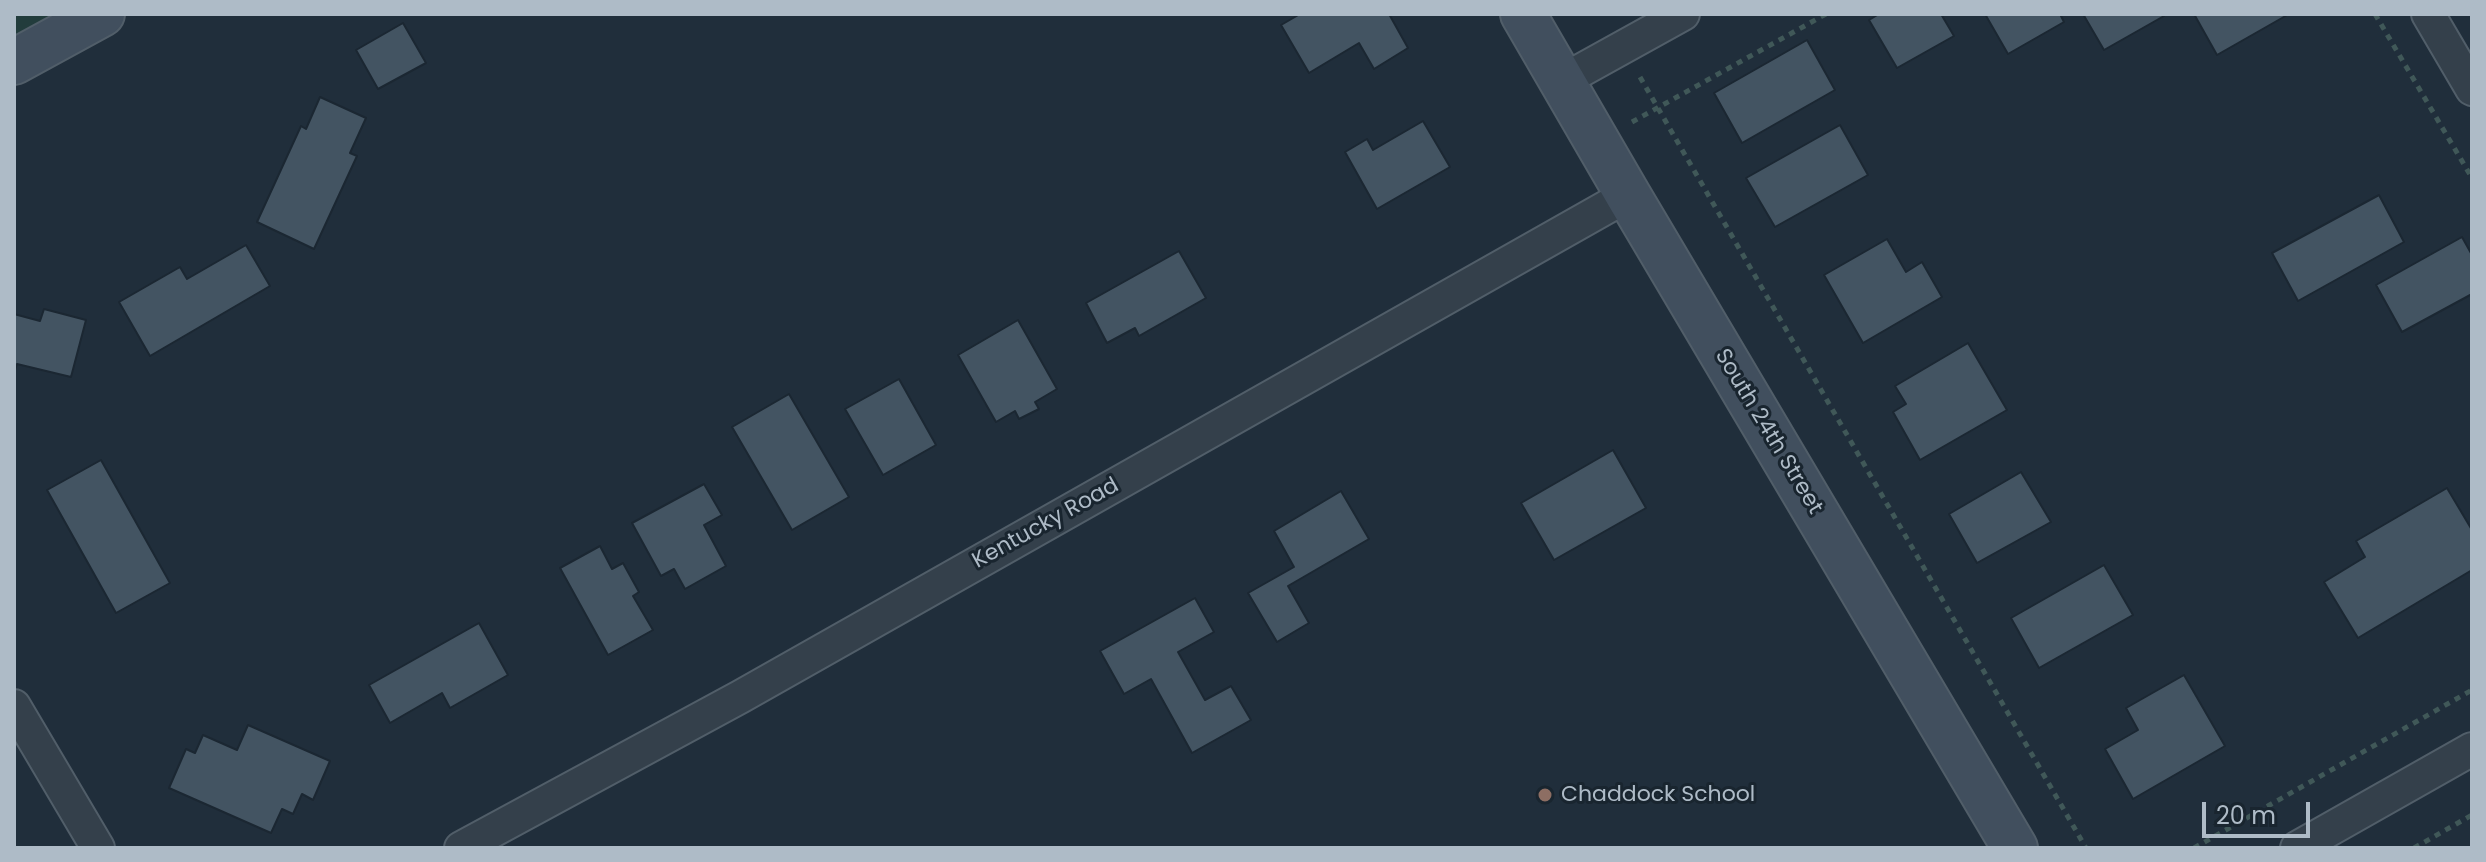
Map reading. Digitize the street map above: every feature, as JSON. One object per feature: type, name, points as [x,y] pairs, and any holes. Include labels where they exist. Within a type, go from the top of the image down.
[{"type":"main road","points":[[14,62],[102,14]]},
{"type":"main road","name":"South 24th Street","points":[[1523,14],[2015,848]]},
{"type":"street","points":[[1562,81],[1683,14]]},
{"type":"street","points":[[2428,14],[2472,89]]},
{"type":"street","name":"Kentucky Road","points":[[461,848],[740,697],[1628,195]]},
{"type":"street","points":[[14,706],[98,848]]},
{"type":"street","points":[[2297,848],[2472,749]]},
{"type":"path","points":[[1597,142],[1826,14]]},
{"type":"path","points":[[2375,14],[2472,178]]},
{"type":"path","points":[[1623,48],[2086,848]]},
{"type":"path","points":[[2194,848],[2472,690]]},
{"type":"path","points":[[2414,848],[2472,815]]},
{"type":"green space","points":[[14,14],[102,14],[14,62]]},
{"type":"building","points":[[1300,14],[1389,14],[1408,48],[1374,69],[1359,43],[1309,73],[1281,25]]},
{"type":"building","points":[[1879,14],[1941,14],[1954,36],[1897,68],[1869,20]]},
{"type":"building","points":[[1985,14],[2060,14],[2064,22],[2008,54]]},
{"type":"building","points":[[2083,14],[2163,14],[2164,16],[2104,50]]},
{"type":"building","points":[[2194,14],[2289,14],[2217,55]]},
{"type":"building","points":[[403,23],[426,63],[378,89],[356,50]]},
{"type":"building","points":[[1807,40],[1835,90],[1742,143],[1714,93]]},
{"type":"building","points":[[320,97],[366,118],[350,153],[357,156],[314,249],[257,222],[301,126],[306,129]]},
{"type":"building","points":[[1423,121],[1450,167],[1377,209],[1345,152],[1367,139],[1373,150]]},
{"type":"building","points":[[1840,125],[1868,175],[1775,227],[1746,178]]},
{"type":"building","points":[[2379,195],[2404,242],[2298,301],[2272,253]]},
{"type":"building","points":[[2462,237],[2472,255],[2472,294],[2402,332],[2376,285]]},
{"type":"building","points":[[1887,239],[1906,272],[1922,262],[1942,297],[1863,343],[1824,275]]},
{"type":"building","points":[[246,245],[270,286],[150,356],[119,302],[180,267],[187,279]]},
{"type":"building","points":[[1179,251],[1206,298],[1139,336],[1135,328],[1107,343],[1086,303]]},
{"type":"building","points":[[44,309],[86,320],[71,377],[17,364],[14,373],[14,314],[40,321]]},
{"type":"building","points":[[1018,320],[1057,389],[1035,402],[1039,409],[1019,419],[1015,411],[996,422],[958,355]]},
{"type":"building","points":[[1968,343],[2007,410],[1920,460],[1893,412],[1906,404],[1895,386]]},
{"type":"building","points":[[899,379],[936,445],[883,475],[845,409]]},
{"type":"building","points":[[789,394],[849,497],[792,530],[732,427]]},
{"type":"building","points":[[1613,450],[1646,508],[1554,560],[1521,503]]},
{"type":"building","points":[[101,460],[170,583],[116,613],[47,490]]},
{"type":"building","points":[[2021,472],[2051,522],[1977,563],[1949,514]]},
{"type":"building","points":[[704,484],[722,515],[704,525],[726,566],[685,589],[674,569],[661,576],[632,523]]},
{"type":"building","points":[[2447,488],[2472,530],[2472,570],[2358,638],[2324,582],[2365,557],[2356,541]]},
{"type":"building","points":[[1341,491],[1369,539],[1288,586],[1309,623],[1277,642],[1248,593],[1294,567],[1274,531]]},
{"type":"building","points":[[600,546],[612,569],[623,563],[639,592],[633,596],[653,630],[608,655],[560,568]]},
{"type":"building","points":[[2104,565],[2133,615],[2039,668],[2011,618]]},
{"type":"building","points":[[1195,598],[1214,632],[1178,652],[1205,700],[1231,686],[1251,720],[1192,753],[1151,679],[1124,694],[1100,651]]},
{"type":"building","points":[[479,623],[508,675],[450,708],[442,693],[390,723],[369,685]]},
{"type":"building","points":[[2184,675],[2225,746],[2133,799],[2105,749],[2138,730],[2126,708]]},
{"type":"building","points":[[248,725],[330,761],[313,800],[302,794],[293,814],[282,809],[271,833],[169,788],[186,749],[195,753],[203,735],[237,750]]},
{"type":"place","name":"Chaddock School","points":[[1545,795]]}]
